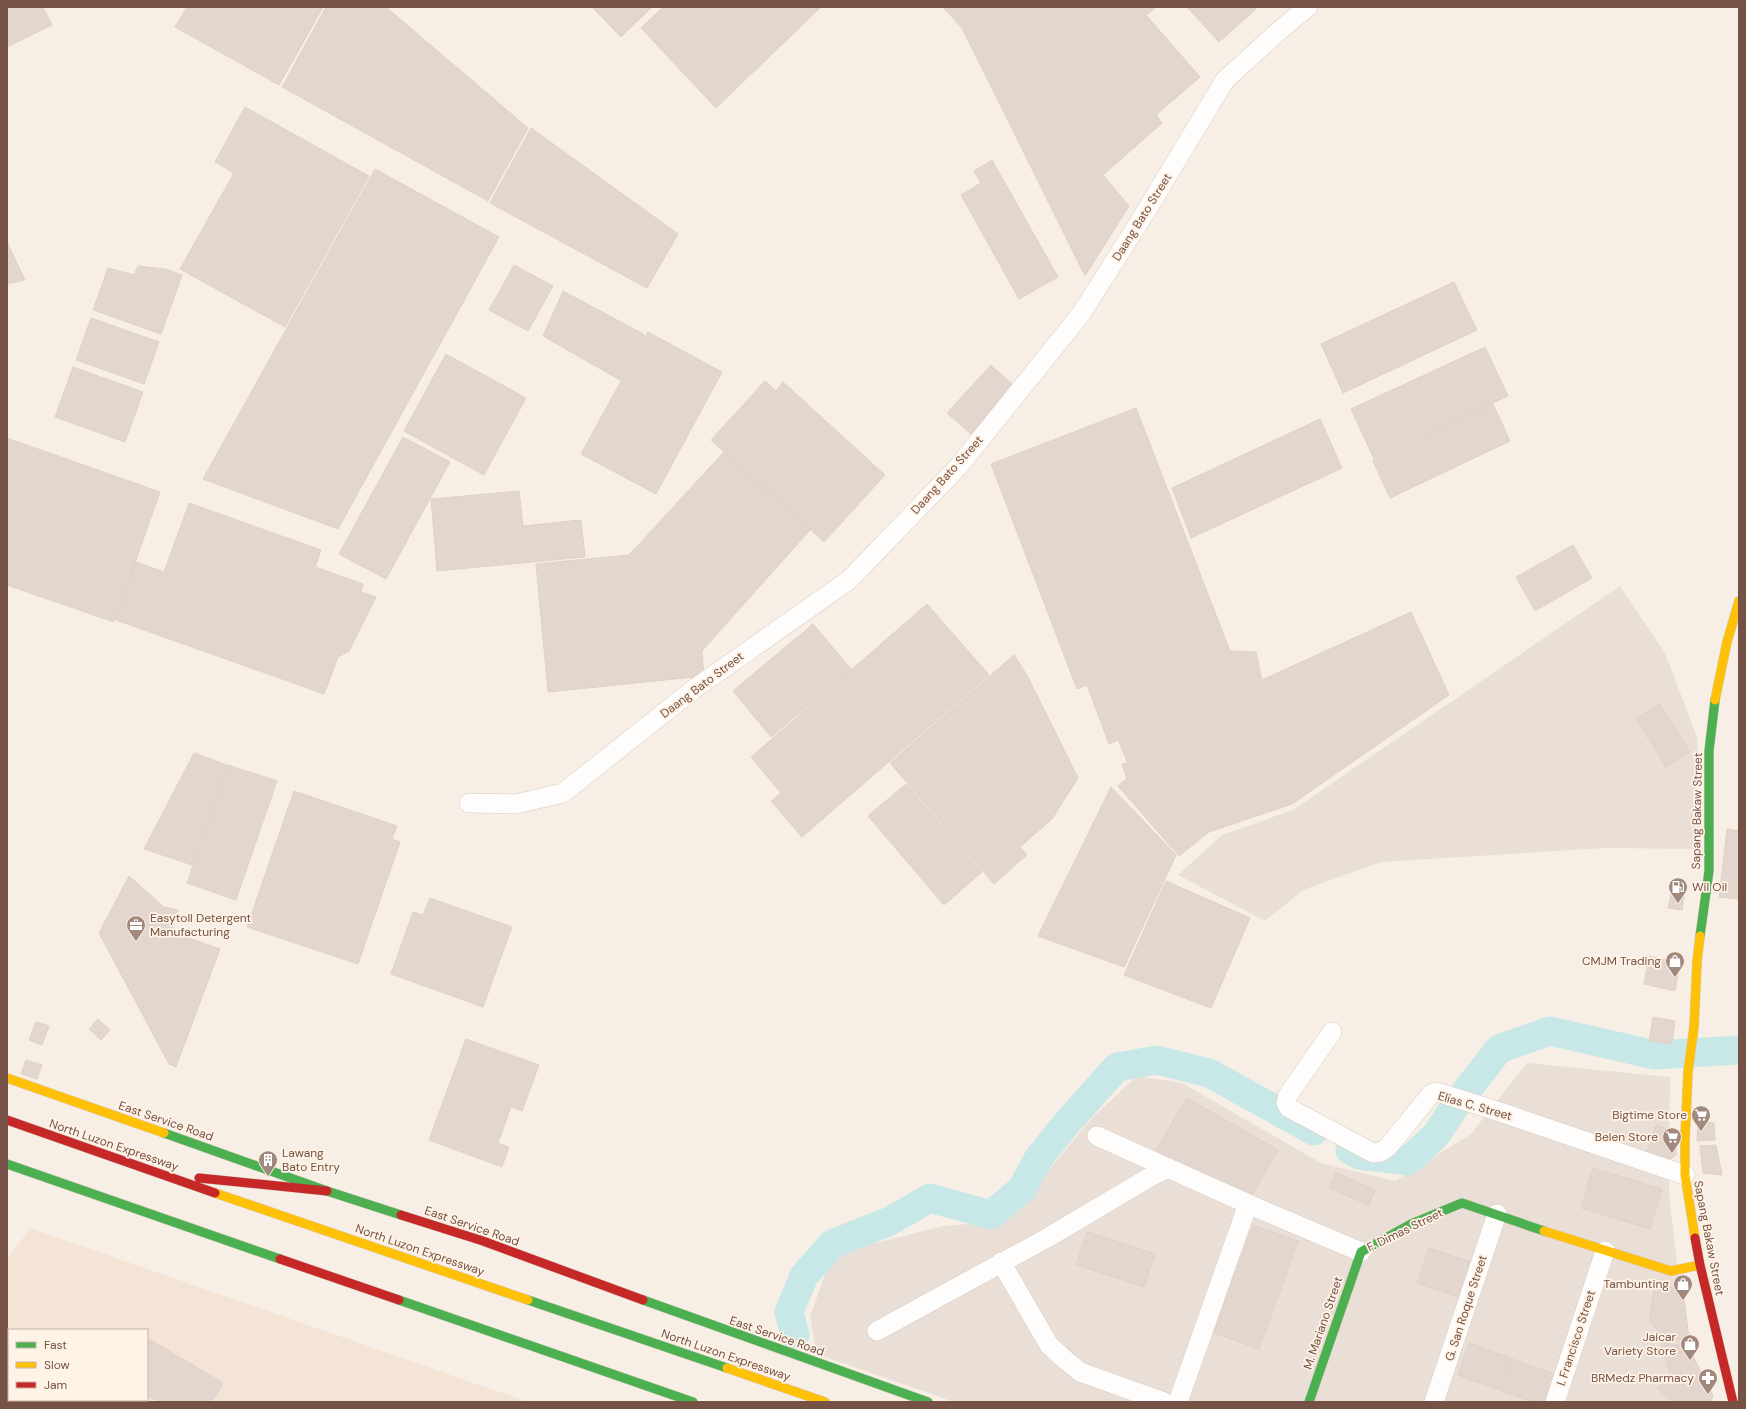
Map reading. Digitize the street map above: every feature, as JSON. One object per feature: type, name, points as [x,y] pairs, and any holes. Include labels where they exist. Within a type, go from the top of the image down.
[{"type":"main road","name":"Sapang Bakaw Street","points":[[1730,1400],[1700,1265],[1685,1175],[1688,1072],[1694,1027],[1697,962],[1709,871],[1709,751],[1713,710],[1727,642],[1739,601]]},
{"type":"main road","name":"East Service Road","points":[[7,1078],[327,1190],[483,1241],[731,1333],[928,1402]]},
{"type":"main road","name":"North Luzon Expressway","points":[[7,1120],[825,1402]]},
{"type":"main road","points":[[7,1164],[693,1402]]},
{"type":"main road","points":[[160,1174],[327,1190]]},
{"type":"main road","name":"F. Dimas Street","points":[[1361,1252],[1411,1224],[1462,1203],[1671,1271],[1700,1265]]},
{"type":"main road","name":"M. Mariano Street","points":[[1309,1402],[1361,1252]]},
{"type":"street","name":"Daang Bato Street","points":[[469,803],[516,804],[563,793],[694,689],[849,580],[958,467],[1081,314],[1140,221],[1225,80],[1280,30],[1308,7]]},
{"type":"street","name":"Elias C. Street","points":[[1332,1032],[1288,1095],[1286,1103],[1289,1108],[1373,1153],[1381,1152],[1388,1146],[1431,1094],[1437,1092],[1448,1097],[1468,1102],[1685,1175]]},
{"type":"street","name":"F. Dimas Street","points":[[1097,1136],[1248,1204],[1361,1252]]},
{"type":"street","points":[[877,1331],[1169,1168]]},
{"type":"street","points":[[1178,1402],[1248,1204]]},
{"type":"street","name":"G. San Roque Street","points":[[1434,1402],[1497,1214]]},
{"type":"street","name":"I. Francisco Street","points":[[1555,1402],[1606,1251]]},
{"type":"street","points":[[1001,1262],[1049,1345],[1062,1357],[1080,1372],[1164,1402]]},
{"type":"shaded area","points":[[1620,586],[1665,653],[1697,737],[1699,761],[1698,849],[1604,848],[1381,862],[1303,890],[1265,921],[1178,875],[1222,835],[1293,810]]},
{"type":"shaded area","points":[[1527,1063],[1670,1077],[1669,1194],[1686,1340],[1704,1402],[954,1402],[817,1354],[810,1317],[832,1254],[943,1226],[993,1222],[1038,1183],[1092,1118],[1137,1076],[1182,1083],[1321,1163],[1395,1181],[1471,1134]]},
{"type":"shaded area","points":[[30,1228],[528,1402],[7,1402],[7,1260]]},
{"type":"building","points":[[7,7],[43,7],[52,25],[7,47]]},
{"type":"building","points":[[187,7],[323,7],[279,85],[175,27]]},
{"type":"building","points":[[326,7],[386,7],[528,128],[488,201],[282,87]]},
{"type":"building","points":[[592,7],[652,7],[621,37]]},
{"type":"building","points":[[663,7],[821,7],[716,108],[641,28]]},
{"type":"building","points":[[943,7],[1152,7],[1154,9],[1146,15],[1200,77],[1156,115],[1162,123],[1103,175],[1129,206],[1085,276],[962,28]]},
{"type":"building","points":[[1187,7],[1258,7],[1219,42]]},
{"type":"building","points":[[245,107],[369,176],[285,327],[180,269],[234,173],[215,162]]},
{"type":"building","points":[[531,128],[678,234],[647,288],[490,203]]},
{"type":"building","points":[[992,160],[1058,277],[1019,299],[961,195],[981,183],[974,171]]},
{"type":"building","points":[[375,169],[499,237],[338,529],[203,479]]},
{"type":"building","points":[[7,242],[25,280],[7,284]]},
{"type":"building","points":[[514,265],[553,286],[528,331],[489,310]]},
{"type":"building","points":[[138,266],[165,269],[182,275],[161,334],[93,310],[108,268],[134,275]]},
{"type":"building","points":[[1454,282],[1477,330],[1343,393],[1321,344]]},
{"type":"building","points":[[563,291],[645,335],[620,380],[543,336]]},
{"type":"building","points":[[91,318],[159,342],[144,384],[76,360]]},
{"type":"building","points":[[648,332],[722,372],[656,494],[581,454]]},
{"type":"building","points":[[1485,347],[1508,396],[1374,459],[1351,409]]},
{"type":"building","points":[[446,354],[526,398],[484,475],[404,431]]},
{"type":"building","points":[[991,365],[1016,388],[973,436],[947,413]]},
{"type":"building","points":[[73,367],[143,392],[125,442],[55,417]]},
{"type":"building","points":[[765,381],[776,391],[783,382],[885,475],[824,542],[711,440]]},
{"type":"building","points":[[1493,404],[1510,441],[1390,498],[1373,461]]},
{"type":"building","points":[[1136,408],[1230,651],[1256,652],[1262,680],[1411,612],[1449,695],[1292,804],[1209,832],[1179,856],[1118,786],[1127,778],[1122,764],[1128,763],[1118,740],[1109,744],[1087,685],[1077,689],[991,464]]},
{"type":"building","points":[[1320,419],[1342,468],[1191,538],[1172,488]]},
{"type":"building","points":[[403,437],[450,462],[386,579],[339,554]]},
{"type":"building","points":[[7,438],[160,492],[114,622],[7,585]]},
{"type":"building","points":[[724,452],[810,530],[702,651],[704,676],[548,692],[536,564],[629,555]]},
{"type":"building","points":[[519,491],[523,526],[581,520],[585,557],[437,571],[431,499]]},
{"type":"building","points":[[189,503],[321,550],[315,567],[363,584],[361,592],[376,597],[349,651],[338,657],[324,694],[116,620],[136,562],[164,572]]},
{"type":"building","points":[[1573,545],[1592,578],[1535,611],[1516,577]]},
{"type":"building","points":[[927,604],[989,675],[802,837],[771,801],[781,793],[751,757]]},
{"type":"building","points":[[813,624],[851,669],[771,737],[733,691]]},
{"type":"building","points":[[1014,655],[1028,677],[1078,778],[1052,819],[1020,847],[1027,855],[994,884],[890,763]]},
{"type":"building","points":[[1660,704],[1690,752],[1666,767],[1636,719]]},
{"type":"building","points":[[194,753],[227,765],[192,865],[144,849]]},
{"type":"building","points":[[228,765],[277,781],[236,900],[187,883]]},
{"type":"building","points":[[906,784],[982,872],[944,905],[868,816]]},
{"type":"building","points":[[1111,787],[1176,855],[1124,967],[1038,936]]},
{"type":"building","points":[[294,791],[397,826],[392,839],[400,842],[358,964],[247,927]]},
{"type":"building","points":[[1727,829],[1739,831],[1739,899],[1719,897]]},
{"type":"building","points":[[129,876],[164,907],[178,910],[171,932],[220,949],[176,1067],[169,1064],[99,933]]},
{"type":"building","points":[[1166,881],[1250,918],[1211,1008],[1124,975]]},
{"type":"building","points":[[1671,894],[1684,896],[1682,910],[1668,908]]},
{"type":"building","points":[[430,898],[512,927],[483,1007],[391,974],[413,912],[423,915]]},
{"type":"building","points":[[1649,956],[1680,963],[1675,991],[1644,984]]},
{"type":"building","points":[[1653,1017],[1675,1021],[1672,1044],[1649,1041]]},
{"type":"building","points":[[98,1019],[110,1030],[101,1040],[89,1029]]},
{"type":"building","points":[[36,1022],[49,1026],[42,1045],[29,1040]]},
{"type":"building","points":[[466,1039],[539,1065],[522,1111],[511,1107],[498,1143],[509,1147],[502,1167],[429,1140]]},
{"type":"building","points":[[26,1060],[42,1065],[37,1079],[21,1074]]},
{"type":"building","points":[[1187,1098],[1278,1150],[1253,1194],[1237,1186],[1234,1189],[1155,1152]]},
{"type":"building","points":[[1698,1120],[1714,1123],[1715,1140],[1697,1141]]},
{"type":"building","points":[[1656,1125],[1677,1133],[1676,1155],[1667,1161],[1646,1154]]},
{"type":"building","points":[[1716,1145],[1722,1175],[1703,1173],[1700,1146]]},
{"type":"building","points":[[1593,1168],[1662,1189],[1650,1229],[1581,1208]]},
{"type":"building","points":[[1336,1173],[1375,1190],[1369,1205],[1329,1188]]},
{"type":"building","points":[[1253,1225],[1298,1241],[1283,1284],[1237,1268]]},
{"type":"building","points":[[1087,1232],[1155,1254],[1144,1287],[1076,1265]]},
{"type":"building","points":[[1429,1248],[1471,1262],[1459,1297],[1417,1283]]},
{"type":"building","points":[[1236,1270],[1282,1286],[1259,1349],[1214,1333]]},
{"type":"building","points":[[1655,1283],[1683,1290],[1689,1339],[1666,1339],[1649,1321]]},
{"type":"building","points":[[148,1339],[223,1383],[212,1402],[159,1402],[148,1396]]},
{"type":"building","points":[[1469,1343],[1511,1358],[1499,1390],[1458,1375]]},
{"type":"building","points":[[1661,1343],[1688,1346],[1713,1396],[1711,1402],[1673,1402],[1657,1388],[1671,1378]]},
{"type":"building","points":[[1512,1359],[1558,1375],[1549,1402],[1534,1402],[1501,1391]]},
{"type":"waterway","points":[[1350,1150],[1359,1155],[1408,1161],[1437,1134],[1457,1103],[1499,1049],[1550,1031],[1655,1055],[1739,1050]]},
{"type":"waterway","points":[[795,1335],[789,1312],[804,1276],[832,1244],[890,1221],[930,1198],[991,1215],[1022,1189],[1038,1159],[1066,1124],[1117,1067],[1157,1060],[1209,1073],[1314,1131]]},
{"type":"traffic: fast","points":[[1700,936],[1709,871],[1709,751],[1715,700]]},
{"type":"traffic: fast","points":[[164,1133],[327,1191],[401,1215]]},
{"type":"traffic: fast","points":[[7,1164],[280,1259]]},
{"type":"traffic: fast","points":[[1309,1402],[1361,1252],[1411,1224],[1462,1203],[1544,1231]]},
{"type":"traffic: fast","points":[[399,1300],[693,1402]]},
{"type":"traffic: fast","points":[[528,1300],[727,1368]]},
{"type":"traffic: fast","points":[[643,1300],[928,1402]]},
{"type":"traffic: slow","points":[[1715,700],[1727,642],[1739,601]]},
{"type":"traffic: slow","points":[[1695,1238],[1685,1175],[1685,1138],[1688,1072],[1694,1027],[1697,962],[1700,936]]},
{"type":"traffic: slow","points":[[7,1078],[164,1133]]},
{"type":"traffic: slow","points":[[215,1193],[528,1300]]},
{"type":"traffic: slow","points":[[1544,1231],[1671,1271],[1700,1265]]},
{"type":"traffic: slow","points":[[727,1368],[825,1402]]},
{"type":"traffic: jam","points":[[7,1120],[215,1193]]},
{"type":"traffic: jam","points":[[199,1178],[327,1191]]},
{"type":"traffic: jam","points":[[401,1215],[483,1241],[643,1300]]},
{"type":"traffic: jam","points":[[1695,1238],[1700,1265],[1733,1402]]},
{"type":"traffic: jam","points":[[280,1259],[399,1300]]},
{"type":"place","name":"Wil Oil","points":[[1678,904]]},
{"type":"place","name":"Easytoll Detergent Manufacturing","points":[[136,942]]},
{"type":"place","name":"CMJM Trading","points":[[1675,978]]},
{"type":"place","name":"Bigtime Store","points":[[1701,1132]]},
{"type":"place","name":"Belen Store","points":[[1672,1154]]},
{"type":"place","name":"Lawang Bato Entry","points":[[268,1177]]},
{"type":"place","name":"Tambunting","points":[[1683,1301]]},
{"type":"place","name":"Jaicar Variety Store","points":[[1690,1361]]},
{"type":"place","name":"BRMedz Pharmacy","points":[[1708,1395]]}]
